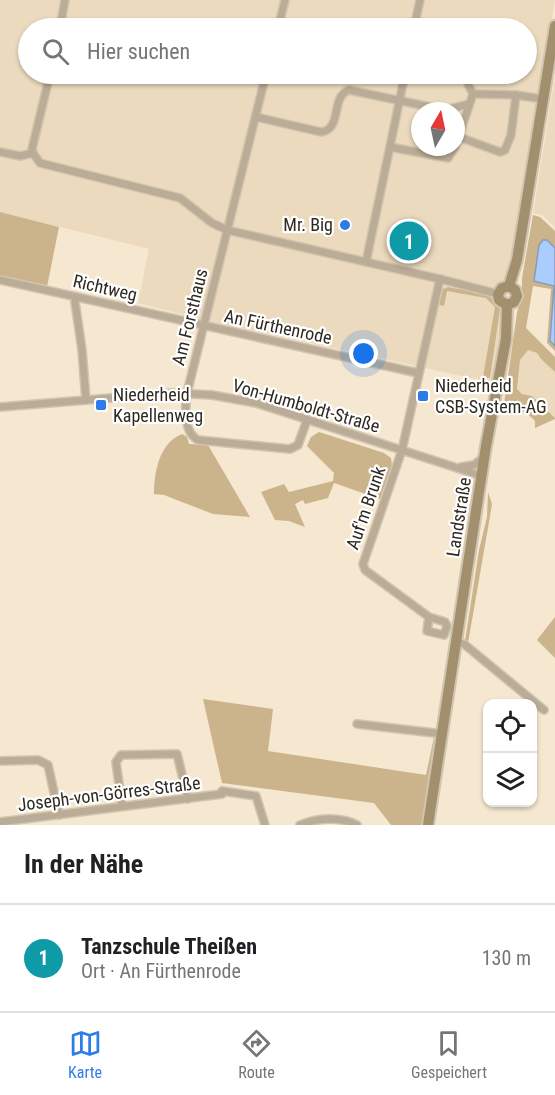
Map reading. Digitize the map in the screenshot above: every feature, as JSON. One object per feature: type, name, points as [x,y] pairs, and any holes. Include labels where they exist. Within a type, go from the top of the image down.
[{"type":"street","points":[[62,18],[65,0]]},
{"type":"street","points":[[280,18],[285,0]]},
{"type":"street","points":[[416,18],[420,0]]},
{"type":"street","name":"Landstraße","points":[[428,825],[485,456],[506,339],[507,305],[514,302],[517,296],[515,290],[509,286],[519,250],[553,51],[555,26]]},
{"type":"street","points":[[48,84],[32,148],[40,163],[180,198],[212,223],[227,230],[498,294]]},
{"type":"street","name":"Am Forsthaus","points":[[264,84],[187,393],[187,425],[191,436],[198,440],[290,449],[298,445],[307,420]]},
{"type":"street","points":[[366,262],[403,84]]},
{"type":"street","points":[[465,121],[473,94],[468,84]]},
{"type":"street","points":[[256,117],[321,132],[332,128],[340,98],[345,91],[354,90],[411,103]]},
{"type":"street","points":[[473,94],[516,95],[543,99]]},
{"type":"street","points":[[465,145],[500,152],[505,150],[512,135],[516,95]]},
{"type":"street","points":[[465,105],[469,104]]},
{"type":"street","points":[[390,147],[411,151]]},
{"type":"street","points":[[0,152],[20,156],[33,153]]},
{"type":"street","points":[[402,450],[440,279]]},
{"type":"street","name":"Richtweg","points":[[0,280],[203,326]]},
{"type":"street","points":[[498,294],[502,288],[509,286]]},
{"type":"street","points":[[498,294],[501,303],[507,305]]},
{"type":"street","points":[[76,297],[86,400]]},
{"type":"street","name":"An Fürthenrode","points":[[203,326],[418,373]]},
{"type":"street","name":"Von-Humboldt-Straße","points":[[0,407],[187,393],[212,395],[256,404],[482,476]]},
{"type":"street","name":"Auf'm Brunk","points":[[402,450],[363,567],[429,617]]},
{"type":"street","points":[[457,468],[474,465],[485,456]]},
{"type":"street","points":[[457,642],[464,644],[544,710]]},
{"type":"street","points":[[357,724],[442,734]]},
{"type":"street","points":[[122,806],[116,762],[121,755],[177,754],[188,799]]},
{"type":"street","points":[[0,761],[38,760],[48,765],[59,815]]},
{"type":"street","name":"Joseph-von-Görres-Straße","points":[[0,822],[33,822],[59,815],[188,799],[222,792],[256,796],[265,825]]},
{"type":"street","points":[[300,825],[326,819],[349,821],[357,825]]},
{"type":"shaded area","points":[[0,0],[555,0],[494,383],[204,320],[138,303],[149,249],[0,212]]},
{"type":"shaded area","points":[[555,77],[555,227],[542,215],[533,213]]},
{"type":"shaded area","points":[[0,212],[59,227],[47,287],[0,276]]},
{"type":"shaded area","points":[[533,215],[540,217],[555,231],[555,351],[547,343],[551,289],[533,286],[526,328],[555,357],[555,372],[537,353],[528,350],[520,360],[517,389],[522,394],[532,396],[555,418],[535,428],[535,421],[527,414],[520,411],[503,411]]},
{"type":"shaded area","points":[[448,287],[485,295],[492,298],[500,309],[490,378],[483,377],[495,307],[486,298],[447,291],[444,306],[439,305],[443,289]]},
{"type":"shaded area","points":[[528,350],[537,353],[555,372],[555,418],[532,397],[522,394],[517,389],[520,360]]},
{"type":"shaded area","points":[[319,432],[384,453],[391,458],[392,465],[380,499],[334,483],[328,498],[305,504],[303,500],[295,504],[305,527],[289,521],[275,520],[261,492],[284,484],[289,492],[333,481],[334,473],[307,446],[311,437]]},
{"type":"shaded area","points":[[182,434],[187,437],[189,444],[208,445],[250,517],[213,514],[164,495],[154,494],[155,477],[163,451],[174,438]]},
{"type":"shaded area","points":[[488,492],[492,504],[468,643],[465,641],[479,550],[487,517]]},
{"type":"shaded area","points":[[555,617],[555,658],[537,640]]},
{"type":"shaded area","points":[[203,699],[273,709],[268,751],[426,775],[434,737],[438,738],[425,825],[391,825],[374,803],[222,783]]},
{"type":"water","points":[[543,240],[547,240],[555,248],[555,346],[550,341],[554,286],[534,281],[539,245]]},
{"type":"place","name":"Mr. Big","points":[[345,225]]},
{"type":"place","name":"Tanzschule Theißen","points":[[409,241]]},
{"type":"place","name":"Niederheid CSB-System-AG","points":[[423,396]]},
{"type":"place","name":"Niederheid Kapellenweg","points":[[101,405]]}]
